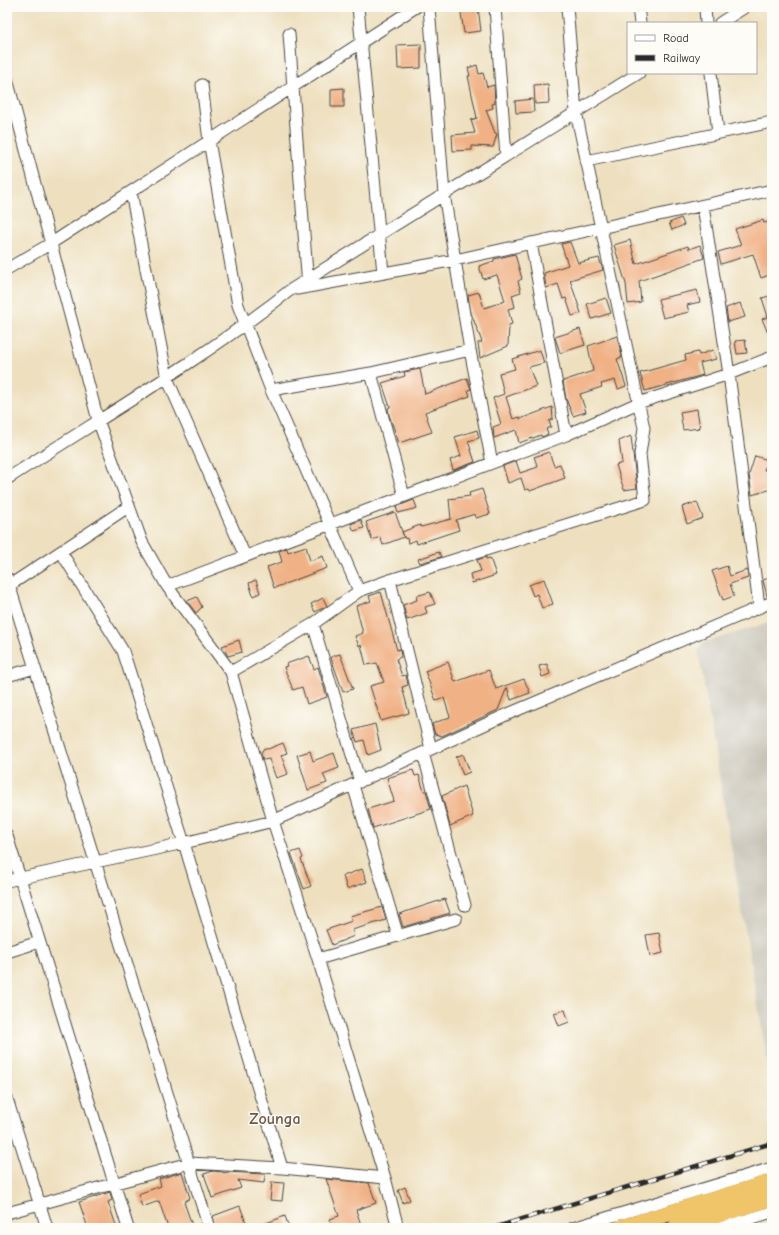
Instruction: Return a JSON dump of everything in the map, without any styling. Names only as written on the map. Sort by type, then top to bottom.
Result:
[{"type":"highway","points":[[620,1228],[772,1182]]},
{"type":"highway","points":[[675,1228],[772,1198]]},
{"type":"street","points":[[358,7],[383,273]]},
{"type":"street","points":[[7,269],[50,244],[132,192],[293,85],[416,7]]},
{"type":"street","points":[[429,7],[444,194],[470,350],[492,463]]},
{"type":"street","points":[[495,7],[506,156]]},
{"type":"street","points":[[231,672],[313,624],[359,591],[645,500],[640,454],[644,428],[576,112],[567,7]]},
{"type":"street","points":[[638,7],[640,22]]},
{"type":"street","points":[[705,7],[706,22]]},
{"type":"street","points":[[722,22],[745,7]]},
{"type":"street","points":[[289,34],[308,284]]},
{"type":"street","points":[[308,284],[444,194],[637,74]]},
{"type":"street","points":[[712,74],[718,133]]},
{"type":"street","points":[[7,79],[98,420],[128,508],[142,542],[167,586],[231,672],[273,821],[318,959],[385,1178],[398,1228]]},
{"type":"street","points":[[202,85],[238,305],[271,390],[359,591]]},
{"type":"street","points":[[586,162],[772,122]]},
{"type":"street","points":[[7,479],[98,420],[167,378],[245,325],[289,291],[308,284],[383,273],[454,260],[772,190]]},
{"type":"street","points":[[132,192],[167,378],[246,556]]},
{"type":"street","points":[[703,206],[728,374],[759,606]]},
{"type":"street","points":[[531,243],[566,435]]},
{"type":"street","points":[[271,390],[371,373],[470,350]]},
{"type":"street","points":[[167,586],[566,435],[638,402],[728,374],[772,358]]},
{"type":"street","points":[[371,373],[404,496]]},
{"type":"street","points":[[128,508],[61,552],[8,584],[209,1228]]},
{"type":"street","points":[[61,552],[123,651],[184,843],[282,1168]]},
{"type":"street","points":[[390,580],[427,751],[465,905]]},
{"type":"street","points":[[7,881],[184,843],[273,821],[508,714],[759,606],[772,602]]},
{"type":"street","points":[[313,624],[398,936]]},
{"type":"street","points":[[7,676],[35,668]]},
{"type":"street","points":[[7,836],[128,1228]]},
{"type":"street","points":[[318,959],[456,919]]},
{"type":"street","points":[[7,952],[39,942]]},
{"type":"street","points":[[7,1099],[47,1228]]},
{"type":"street","points":[[7,1213],[189,1163],[282,1168],[385,1178]]},
{"type":"street","points":[[573,1228],[772,1168]]},
{"type":"street","points":[[718,1228],[772,1212]]},
{"type":"shaded area","points":[[772,622],[772,1089],[698,650],[702,643]]},
{"type":"building","points":[[460,7],[478,7],[481,31],[464,33]]},
{"type":"building","points":[[421,44],[421,68],[398,69],[397,45]]},
{"type":"building","points":[[477,65],[479,74],[483,73],[487,87],[494,85],[495,103],[492,104],[493,108],[486,110],[495,133],[497,134],[493,147],[472,146],[472,150],[453,151],[452,135],[475,133],[471,120],[477,118],[468,76],[470,76],[468,68]]},
{"type":"building","points":[[548,84],[549,103],[535,104],[534,85]]},
{"type":"building","points":[[344,88],[344,107],[331,107],[331,89]]},
{"type":"building","points":[[533,99],[534,112],[516,113],[515,101]]},
{"type":"building","points":[[681,218],[684,225],[672,230],[669,223]]},
{"type":"building","points":[[763,220],[764,223],[772,221],[772,254],[769,256],[772,265],[772,274],[761,278],[753,254],[721,264],[718,252],[741,245],[735,229]]},
{"type":"building","points":[[630,240],[636,264],[688,246],[689,249],[700,245],[704,258],[639,281],[641,302],[628,304],[626,284],[614,245]]},
{"type":"building","points":[[570,242],[578,263],[599,258],[603,270],[570,280],[581,313],[572,316],[566,298],[563,299],[558,284],[546,288],[544,273],[568,265],[561,244]]},
{"type":"building","points":[[515,254],[522,279],[518,281],[521,292],[512,295],[515,307],[508,309],[512,324],[509,325],[508,346],[480,358],[478,343],[482,342],[471,313],[468,295],[479,292],[484,308],[505,301],[497,275],[483,279],[479,266],[494,261],[494,259]]},
{"type":"building","points":[[697,290],[700,302],[687,305],[689,312],[663,318],[658,299]]},
{"type":"building","points":[[772,295],[772,342],[762,319],[768,317],[762,298]]},
{"type":"building","points":[[606,298],[611,313],[592,319],[587,304]]},
{"type":"building","points":[[740,303],[745,317],[728,322],[726,308]]},
{"type":"building","points":[[580,329],[585,345],[560,353],[555,337]]},
{"type":"building","points":[[617,336],[622,357],[617,359],[626,386],[618,389],[615,380],[601,384],[602,387],[580,394],[586,412],[573,416],[566,399],[563,381],[593,371],[588,346]]},
{"type":"building","points":[[745,340],[747,353],[737,354],[735,341]]},
{"type":"building","points":[[540,350],[544,363],[529,367],[536,386],[506,397],[513,419],[520,417],[520,419],[552,407],[553,419],[549,421],[551,427],[546,429],[548,434],[519,443],[516,430],[494,438],[493,427],[501,424],[493,398],[504,394],[499,373],[515,369],[512,359]]},
{"type":"building","points":[[713,350],[716,359],[700,363],[703,375],[645,391],[640,373],[686,360],[685,355],[698,352],[699,355]]},
{"type":"building","points":[[420,369],[425,394],[467,378],[471,389],[468,390],[470,396],[425,412],[432,432],[399,443],[389,415],[388,408],[390,407],[382,383],[405,376],[404,372]]},
{"type":"building","points":[[697,409],[700,428],[683,430],[680,412]]},
{"type":"building","points":[[477,430],[479,438],[468,441],[475,462],[453,470],[450,460],[461,456],[455,437]]},
{"type":"building","points":[[631,436],[637,488],[624,490],[616,465],[622,463],[619,441]]},
{"type":"building","points":[[549,452],[554,466],[560,464],[565,478],[530,491],[529,489],[525,490],[521,478],[508,483],[503,466],[516,461],[520,473],[538,467],[534,457]]},
{"type":"building","points":[[755,456],[768,460],[764,470],[772,468],[772,489],[752,495],[749,475]]},
{"type":"building","points":[[482,489],[490,514],[476,518],[475,514],[456,520],[459,530],[417,544],[416,540],[408,543],[407,538],[405,539],[402,532],[420,525],[421,527],[451,519],[449,499],[470,496],[469,493]]},
{"type":"building","points":[[414,500],[417,508],[398,513],[396,507]]},
{"type":"building","points":[[697,502],[703,518],[687,524],[682,507]]},
{"type":"building","points":[[395,512],[404,537],[383,545],[380,537],[372,540],[366,522]]},
{"type":"building","points":[[361,520],[364,528],[354,531],[351,524]]},
{"type":"building","points":[[306,546],[310,561],[323,556],[327,568],[274,588],[267,567],[282,562],[279,551],[287,548],[288,552]]},
{"type":"building","points":[[439,552],[441,557],[420,563],[418,559]]},
{"type":"building","points":[[486,557],[486,559],[490,558],[496,575],[472,583],[470,574],[481,571],[477,560]]},
{"type":"building","points":[[727,566],[730,576],[747,570],[748,578],[730,584],[734,596],[723,600],[712,571]]},
{"type":"building","points":[[772,577],[772,595],[767,596],[763,580]]},
{"type":"building","points":[[544,579],[553,604],[542,608],[537,594],[533,596],[529,585]]},
{"type":"building","points":[[256,580],[260,593],[253,596],[249,583]]},
{"type":"building","points":[[381,592],[397,650],[400,649],[401,657],[396,659],[402,676],[406,675],[408,685],[402,687],[409,713],[381,721],[370,686],[384,682],[377,663],[366,665],[361,645],[359,646],[355,636],[363,633],[356,606],[371,601],[369,596]]},
{"type":"building","points":[[430,592],[435,604],[425,607],[427,613],[407,620],[403,605],[417,600],[416,596]]},
{"type":"building","points":[[197,597],[202,607],[196,613],[187,601]]},
{"type":"building","points":[[323,598],[327,606],[315,612],[311,604]]},
{"type":"building","points":[[239,640],[242,652],[228,656],[222,646]]},
{"type":"building","points":[[340,654],[353,689],[343,692],[331,658]]},
{"type":"building","points":[[309,656],[314,669],[318,667],[327,697],[307,704],[302,687],[293,690],[284,667],[287,666],[286,664]]},
{"type":"building","points":[[448,662],[455,682],[489,670],[496,689],[524,679],[530,693],[511,700],[507,687],[498,710],[442,736],[435,734],[432,724],[450,717],[444,698],[436,701],[425,671]]},
{"type":"building","points":[[547,664],[550,674],[542,677],[539,666]]},
{"type":"building","points":[[375,724],[381,750],[368,755],[364,740],[357,742],[353,730]]},
{"type":"building","points":[[283,743],[287,753],[281,755],[288,774],[276,778],[269,759],[263,760],[261,753],[264,748],[268,749]]},
{"type":"building","points":[[310,751],[313,761],[334,753],[339,768],[323,774],[327,783],[308,790],[297,755]]},
{"type":"building","points":[[463,754],[470,772],[463,775],[456,757]]},
{"type":"building","points":[[413,770],[415,776],[419,775],[424,791],[426,791],[431,809],[373,828],[368,809],[394,801],[387,778]]},
{"type":"building","points":[[464,786],[473,816],[450,826],[442,796]]},
{"type":"building","points":[[300,850],[303,858],[301,859],[311,886],[304,889],[291,853]]},
{"type":"building","points":[[362,869],[367,882],[347,889],[343,876]]},
{"type":"building","points":[[445,899],[450,913],[403,927],[399,914]]},
{"type":"building","points":[[382,907],[386,920],[352,930],[354,936],[332,945],[326,930],[352,921],[350,916]]},
{"type":"building","points":[[659,933],[663,953],[650,956],[646,935]]},
{"type":"building","points":[[565,1010],[569,1022],[559,1026],[554,1013]]},
{"type":"building","points":[[213,1171],[224,1173],[265,1174],[264,1183],[238,1180],[241,1188],[212,1198],[204,1174]]},
{"type":"building","points":[[182,1172],[190,1198],[184,1202],[193,1228],[168,1228],[159,1201],[142,1207],[138,1194],[161,1186],[159,1179]]},
{"type":"building","points":[[326,1179],[369,1183],[376,1203],[356,1210],[362,1228],[333,1228],[330,1219],[339,1216]]},
{"type":"building","points":[[272,1182],[284,1183],[282,1201],[270,1200]]},
{"type":"building","points":[[405,1187],[410,1200],[403,1203],[398,1190]]},
{"type":"building","points":[[110,1192],[112,1200],[108,1202],[117,1228],[88,1228],[79,1202]]},
{"type":"building","points":[[240,1206],[248,1228],[216,1228],[213,1216]]},
{"type":"building","points":[[285,1216],[289,1228],[256,1228],[256,1227]]},
{"type":"railway","points":[[493,1228],[772,1143]]},
{"type":"district","name":"Zounga","points":[[275,1118]]}]
